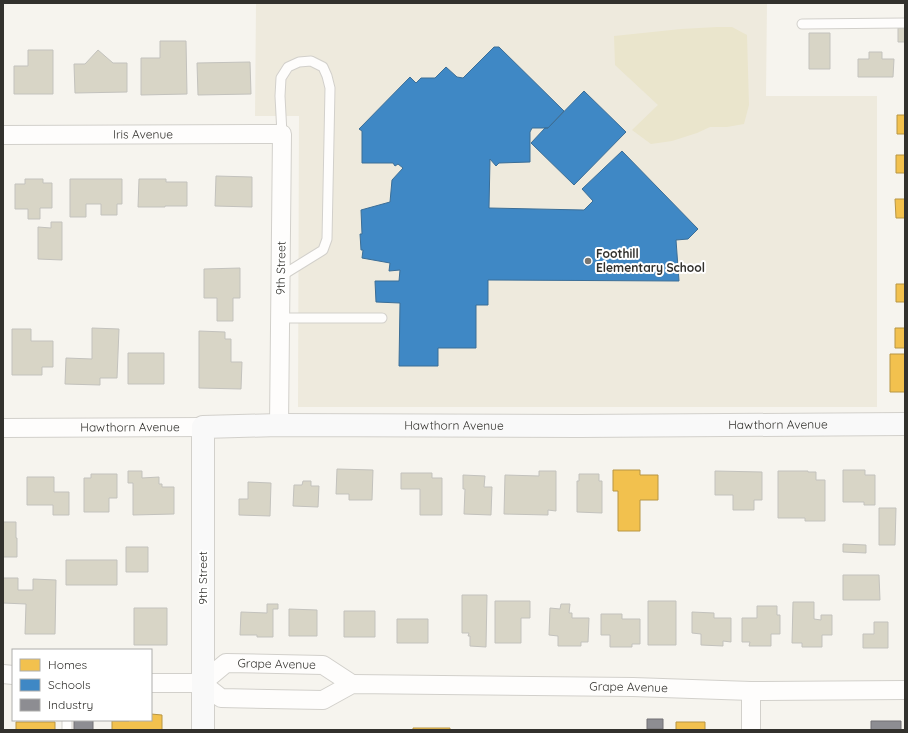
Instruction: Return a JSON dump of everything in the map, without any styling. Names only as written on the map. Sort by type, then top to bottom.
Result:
[{"type":"street","name":"Iris Avenue","points":[[3,135],[282,134]]},
{"type":"street","name":"9th Street","points":[[279,425],[282,134]]},
{"type":"street","name":"Hawthorn Avenue","points":[[3,428],[279,425],[587,426],[905,424]]},
{"type":"street","name":"9th Street","points":[[203,427],[203,730]]},
{"type":"street","name":"Grape Avenue","points":[[352,684],[323,664],[226,663],[202,683],[221,698],[323,700],[352,684],[633,687],[751,691],[905,690]]},
{"type":"street","points":[[152,683],[202,683]]},
{"type":"street","points":[[751,691],[752,730]]},
{"type":"lane","points":[[802,24],[905,23]]},
{"type":"lane","points":[[281,276],[323,250],[327,239],[330,88],[327,76],[322,67],[312,61],[299,62],[288,67],[281,78],[280,96],[282,134]]},
{"type":"lane","points":[[280,318],[382,318]]},
{"type":"shaded area","name":"Foothill Elementary School","points":[[256,3],[767,3],[766,96],[877,96],[877,407],[298,407],[299,116],[255,116]]},
{"type":"shaded area","points":[[732,27],[747,35],[749,105],[744,124],[727,127],[710,127],[672,141],[651,144],[632,130],[658,105],[615,65],[614,36]]},
{"type":"building: Homes","points":[[897,115],[905,115],[905,134],[897,134]]},
{"type":"building: Homes","points":[[896,155],[905,155],[905,173],[896,173]]},
{"type":"building: Homes","points":[[895,199],[905,199],[905,218],[896,218]]},
{"type":"building: Homes","points":[[896,284],[905,284],[905,302],[896,302]]},
{"type":"building: Homes","points":[[895,328],[905,328],[905,348],[895,348]]},
{"type":"building: Homes","points":[[890,354],[905,354],[905,392],[890,392]]},
{"type":"building: Homes","points":[[613,470],[640,470],[640,475],[658,475],[658,500],[640,500],[640,531],[618,531],[618,491],[613,491]]},
{"type":"building: Homes","points":[[152,714],[162,715],[162,730],[112,730],[112,721],[152,721]]},
{"type":"building: Homes","points":[[16,722],[55,722],[55,730],[16,730]]},
{"type":"building: Homes","points":[[676,722],[705,722],[705,730],[676,730]]},
{"type":"building: Homes","points":[[413,728],[450,728],[450,730],[413,730]]},
{"type":"building: Schools","points":[[494,47],[499,47],[564,111],[548,128],[532,128],[530,132],[530,162],[499,163],[496,166],[490,159],[489,208],[584,210],[593,201],[582,189],[622,151],[698,229],[688,239],[676,240],[679,281],[488,280],[488,305],[476,305],[476,348],[438,348],[438,366],[399,366],[400,303],[376,302],[375,281],[399,281],[400,270],[389,271],[390,263],[362,258],[363,250],[361,250],[360,234],[362,234],[361,210],[390,202],[392,180],[403,168],[398,164],[395,166],[393,163],[362,163],[362,131],[359,129],[410,77],[416,83],[421,78],[435,78],[446,67],[457,77],[463,78]]},
{"type":"building: Schools","points":[[584,91],[626,132],[574,185],[531,143]]},
{"type":"building: Industry","points":[[647,719],[663,719],[663,729],[647,729]]},
{"type":"building: Industry","points":[[74,721],[93,721],[93,730],[74,730]]},
{"type":"building: Industry","points":[[871,721],[901,721],[901,730],[871,730]]},
{"type":"building: Other","points":[[898,28],[905,28],[905,42],[898,42]]},
{"type":"building: Other","points":[[809,33],[830,33],[830,69],[809,69]]},
{"type":"building: Other","points":[[160,41],[186,41],[187,94],[141,95],[141,58],[160,58]]},
{"type":"building: Other","points":[[28,50],[53,50],[53,94],[14,94],[14,66],[28,66]]},
{"type":"building: Other","points":[[98,50],[113,63],[127,63],[127,92],[75,93],[74,64],[85,64]]},
{"type":"building: Other","points":[[869,52],[882,52],[882,59],[894,59],[893,77],[858,77],[858,59],[869,59]]},
{"type":"building: Other","points":[[250,62],[251,94],[198,95],[197,63]]},
{"type":"building: Other","points":[[216,176],[252,177],[252,207],[215,206]]},
{"type":"building: Other","points":[[25,179],[43,179],[43,183],[52,183],[52,208],[40,208],[40,219],[28,219],[28,209],[15,209],[15,184],[25,184]]},
{"type":"building: Other","points":[[70,179],[122,179],[122,204],[117,204],[117,215],[101,215],[101,204],[86,204],[86,217],[70,217]]},
{"type":"building: Other","points":[[139,179],[166,179],[166,182],[187,182],[187,206],[138,207]]},
{"type":"building: Other","points":[[51,222],[62,222],[62,260],[38,259],[38,227],[51,228]]},
{"type":"building: Other","points":[[240,268],[240,298],[233,298],[233,321],[217,321],[217,298],[204,298],[204,269]]},
{"type":"building: Other","points":[[92,328],[119,329],[117,378],[100,378],[100,385],[65,384],[66,358],[92,359]]},
{"type":"building: Other","points":[[12,329],[31,329],[31,341],[53,341],[53,367],[42,367],[42,375],[12,375]]},
{"type":"building: Other","points":[[199,331],[225,332],[225,339],[231,339],[231,362],[242,362],[241,389],[199,388]]},
{"type":"building: Other","points":[[128,353],[164,353],[164,384],[128,384]]},
{"type":"building: Other","points":[[337,469],[373,470],[372,500],[349,500],[349,494],[336,494]]},
{"type":"building: Other","points":[[843,470],[865,470],[865,475],[875,475],[875,505],[864,505],[864,502],[843,502]]},
{"type":"building: Other","points":[[128,471],[142,471],[142,478],[159,477],[159,484],[162,484],[162,487],[174,487],[174,514],[133,515],[133,483],[128,483]]},
{"type":"building: Other","points":[[539,471],[556,471],[556,511],[548,510],[548,515],[504,514],[505,475],[539,476]]},
{"type":"building: Other","points":[[715,471],[762,472],[762,500],[754,500],[754,510],[733,510],[733,495],[715,495]]},
{"type":"building: Other","points":[[778,471],[816,472],[816,480],[825,480],[825,521],[805,521],[805,518],[778,518]]},
{"type":"building: Other","points":[[401,473],[432,473],[432,478],[442,478],[442,515],[420,515],[420,489],[401,489]]},
{"type":"building: Other","points":[[91,474],[117,474],[117,498],[109,498],[109,512],[84,512],[84,478],[91,478]]},
{"type":"building: Other","points":[[579,474],[599,474],[599,481],[602,481],[602,513],[577,512],[577,481],[579,481]]},
{"type":"building: Other","points":[[463,475],[485,476],[484,487],[492,487],[491,515],[464,514],[465,489],[463,489]]},
{"type":"building: Other","points":[[27,477],[54,477],[54,492],[69,492],[69,515],[53,515],[53,505],[27,505]]},
{"type":"building: Other","points":[[303,481],[311,481],[311,486],[319,486],[318,507],[293,506],[294,485],[302,485]]},
{"type":"building: Other","points":[[248,482],[271,483],[270,516],[239,515],[239,499],[248,499]]},
{"type":"building: Other","points":[[879,508],[896,508],[895,545],[879,545]]},
{"type":"building: Other","points":[[3,522],[16,522],[17,557],[3,557]]},
{"type":"building: Other","points":[[843,544],[866,545],[866,553],[843,552]]},
{"type":"building: Other","points":[[126,547],[148,547],[148,572],[126,572]]},
{"type":"building: Other","points":[[66,560],[117,560],[117,585],[66,585]]},
{"type":"building: Other","points":[[843,575],[879,575],[880,600],[843,600]]},
{"type":"building: Other","points":[[3,578],[18,578],[18,590],[33,590],[33,579],[56,580],[55,634],[25,634],[26,604],[3,603]]},
{"type":"building: Other","points":[[462,595],[487,595],[486,647],[470,646],[470,636],[468,636],[469,633],[462,633]]},
{"type":"building: Other","points":[[495,601],[530,601],[530,618],[521,618],[521,643],[495,643]]},
{"type":"building: Other","points":[[648,601],[676,601],[676,645],[648,645]]},
{"type":"building: Other","points":[[793,602],[814,602],[814,619],[821,620],[821,615],[832,615],[832,635],[822,635],[822,647],[802,647],[802,643],[792,643]]},
{"type":"building: Other","points":[[267,604],[278,604],[278,609],[273,609],[273,637],[240,635],[241,612],[267,613]]},
{"type":"building: Other","points":[[561,604],[570,604],[569,613],[572,613],[572,618],[589,618],[588,642],[581,642],[581,646],[558,646],[558,636],[549,635],[550,608],[560,609]]},
{"type":"building: Other","points":[[757,606],[777,606],[777,615],[780,615],[780,634],[771,634],[771,646],[749,646],[750,642],[742,642],[742,618],[757,618]]},
{"type":"building: Other","points":[[134,608],[167,608],[167,645],[134,645]]},
{"type":"building: Other","points":[[289,609],[317,610],[317,636],[289,636]]},
{"type":"building: Other","points":[[344,611],[375,611],[375,637],[344,637]]},
{"type":"building: Other","points":[[692,612],[714,613],[714,618],[731,618],[731,642],[723,641],[723,646],[701,645],[701,634],[692,633]]},
{"type":"building: Other","points":[[601,614],[622,614],[622,619],[640,619],[640,644],[632,644],[632,647],[610,647],[610,635],[601,635]]},
{"type":"building: Other","points":[[397,619],[428,619],[428,643],[397,643]]},
{"type":"building: Other","points":[[874,622],[888,622],[888,648],[863,648],[863,634],[874,634]]},
{"type":"place","name":"Foothill Elementary School","points":[[588,261]]}]
